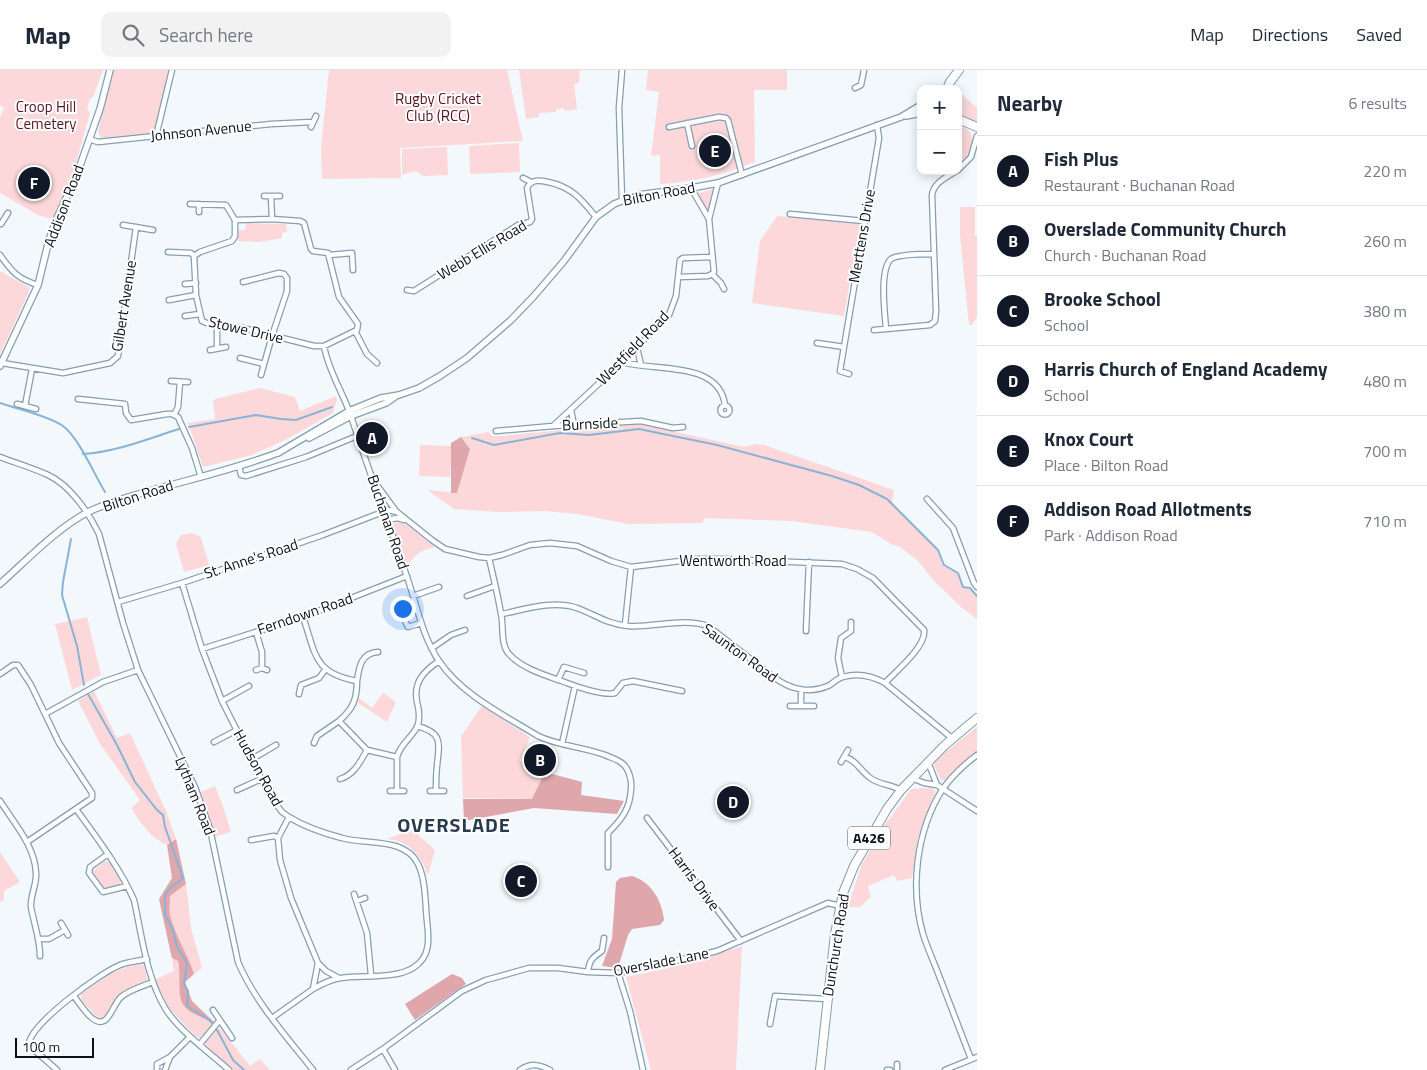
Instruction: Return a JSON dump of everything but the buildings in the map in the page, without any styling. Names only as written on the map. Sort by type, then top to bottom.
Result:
[{"type":"highway","points":[[948,85],[959,70]]},
{"type":"highway","points":[[962,122],[977,127]]},
{"type":"highway","name":"Dunchurch Road","points":[[820,1070],[833,947],[840,906],[843,893],[859,856],[887,809],[901,790],[953,738],[977,718]]},
{"type":"main road","name":"Addison Road","points":[[1,364],[38,285],[55,222],[76,177],[100,109],[110,70]]},
{"type":"main road","name":"Bilton Road","points":[[0,584],[37,551],[88,512],[118,500],[278,453],[381,398],[399,395],[419,388],[440,376],[467,358],[511,320],[564,262],[596,217],[622,200],[654,192],[718,183],[900,117],[917,106]]},
{"type":"main road","points":[[900,117],[917,114]]},
{"type":"main road","name":"Bilton Road","points":[[350,414],[386,403],[399,395]]},
{"type":"street","points":[[156,136],[172,70]]},
{"type":"street","points":[[622,70],[618,108],[622,200]]},
{"type":"street","points":[[855,88],[861,85],[864,70]]},
{"type":"street","name":"Johnson Avenue","points":[[89,139],[98,142],[272,124],[312,124],[316,116]]},
{"type":"street","points":[[669,127],[719,117],[726,118],[742,175]]},
{"type":"street","points":[[687,123],[692,146]]},
{"type":"street","name":"Merttens Drive","points":[[850,374],[840,371],[879,138],[876,125]]},
{"type":"street","points":[[962,166],[973,158],[977,136]]},
{"type":"street","points":[[874,330],[930,325],[935,321],[933,189],[938,182],[948,175]]},
{"type":"street","points":[[523,178],[532,182],[540,180],[570,189],[596,217]]},
{"type":"street","name":"Webb Ellis Road","points":[[407,290],[414,291],[518,225],[530,222],[532,219],[527,188],[532,182]]},
{"type":"street","points":[[708,219],[718,183]]},
{"type":"street","points":[[692,188],[708,219],[714,272],[712,274]]},
{"type":"street","points":[[264,196],[280,196]]},
{"type":"street","points":[[271,197],[272,219]]},
{"type":"street","points":[[168,252],[191,253],[194,256],[232,240],[235,236],[235,220],[226,205],[190,204]]},
{"type":"street","points":[[199,204],[199,212]]},
{"type":"street","points":[[0,224],[8,213]]},
{"type":"street","points":[[790,214],[864,221]]},
{"type":"street","points":[[235,220],[272,219],[300,221],[304,223],[313,251],[324,252],[329,255],[352,254],[353,270]]},
{"type":"street","points":[[123,225],[153,230]]},
{"type":"street","name":"Gilbert Avenue","points":[[1,364],[70,373],[110,363],[118,356],[136,227]]},
{"type":"street","points":[[886,328],[882,288],[889,263],[898,256],[934,254]]},
{"type":"street","points":[[0,255],[20,278],[38,285]]},
{"type":"street","points":[[324,346],[357,330],[358,324],[339,297],[329,255]]},
{"type":"street","name":"Stowe Drive","points":[[194,256],[196,295],[203,322],[243,328],[305,345],[324,346]]},
{"type":"street","name":"Westfield Road","points":[[553,426],[669,316],[676,296],[679,264],[682,258],[712,257]]},
{"type":"street","points":[[243,282],[279,273],[284,274],[286,278],[287,292],[261,375]]},
{"type":"street","points":[[679,278],[708,276],[712,274]]},
{"type":"street","points":[[712,274],[724,288]]},
{"type":"street","points":[[256,279],[258,285]]},
{"type":"street","points":[[185,284],[196,283]]},
{"type":"street","points":[[169,300],[196,295]]},
{"type":"street","points":[[185,316],[200,314]]},
{"type":"street","points":[[217,325],[218,348]]},
{"type":"street","points":[[355,331],[367,354],[377,363]]},
{"type":"street","points":[[817,343],[844,346]]},
{"type":"street","name":"Buchanan Road","points":[[324,346],[326,356],[350,414],[407,576],[421,623],[439,661],[453,678],[484,702],[538,736],[618,760],[627,769],[632,786]]},
{"type":"street","points":[[210,350],[226,348]]},
{"type":"street","points":[[637,348],[641,365]]},
{"type":"street","points":[[240,358],[264,364]]},
{"type":"street","points":[[622,362],[703,375],[719,387],[725,405]]},
{"type":"street","points":[[25,406],[32,369]]},
{"type":"street","points":[[171,381],[188,382]]},
{"type":"street","points":[[174,415],[178,407],[180,382]]},
{"type":"street","points":[[78,399],[125,404],[126,413],[130,420],[167,414],[174,415],[180,419],[201,477]]},
{"type":"street","points":[[17,404],[36,409]]},
{"type":"street","points":[[571,410],[574,425]]},
{"type":"street","name":"Burnside","points":[[496,431],[641,421],[673,428],[682,427]]},
{"type":"street","points":[[239,466],[241,475],[246,476],[306,457],[357,436]]},
{"type":"street","name":"Lytham Road","points":[[0,457],[50,475],[60,482],[88,512],[99,534],[128,643],[138,670],[195,787],[210,830],[238,962],[246,982],[313,1070]]},
{"type":"street","name":"Wentworth Road","points":[[372,478],[397,512],[445,549],[466,555],[489,558],[530,545],[550,543],[567,544],[589,550],[612,562],[631,566],[697,559],[810,562],[842,564],[857,569],[873,578],[924,630],[924,636],[919,647],[885,683]]},
{"type":"street","points":[[927,499],[952,528],[974,584],[977,587]]},
{"type":"street","points":[[383,511],[392,510],[397,512]]},
{"type":"street","name":"St. Anne's Road","points":[[118,602],[323,536],[383,511]]},
{"type":"street","points":[[386,520],[398,518],[408,521]]},
{"type":"street","points":[[489,558],[502,614],[503,637],[509,654],[527,666],[558,680],[611,694],[623,683],[633,680],[682,691]]},
{"type":"street","points":[[806,631],[810,562]]},
{"type":"street","points":[[625,625],[631,566]]},
{"type":"street","name":"Ferndown Road","points":[[202,649],[303,617],[407,576]]},
{"type":"street","name":"Hudson Road","points":[[182,582],[202,649],[222,701],[252,758],[260,779],[277,806],[289,817],[278,838]]},
{"type":"street","points":[[467,596],[495,586]]},
{"type":"street","points":[[413,596],[439,587]]},
{"type":"street","points":[[397,604],[408,627],[421,623]]},
{"type":"street","name":"Saunton Road","points":[[502,614],[556,605],[577,608],[607,622],[625,625],[697,623],[708,626],[784,685],[801,690]]},
{"type":"street","points":[[303,617],[316,655],[325,670],[343,679],[357,681]]},
{"type":"street","points":[[842,677],[838,658],[842,638],[851,631],[851,622]]},
{"type":"street","points":[[432,648],[450,635],[464,630]]},
{"type":"street","points":[[256,632],[262,652],[262,668]]},
{"type":"street","points":[[314,743],[318,736],[339,721],[354,704],[361,662],[370,650],[378,652]]},
{"type":"street","points":[[397,791],[397,757],[401,748],[417,726],[419,714],[416,687],[425,671],[439,661]]},
{"type":"street","points":[[0,674],[13,665],[18,665],[31,685],[59,743],[92,793],[92,798],[27,842]]},
{"type":"street","points":[[558,680],[564,667],[584,673]]},
{"type":"street","points":[[256,670],[262,668],[268,670]]},
{"type":"street","points":[[45,714],[103,682],[138,670]]},
{"type":"street","points":[[299,694],[297,686],[319,678],[325,670]]},
{"type":"street","points":[[801,706],[801,690],[820,688],[842,677],[854,675],[875,678],[885,683],[953,738]]},
{"type":"street","points":[[222,701],[250,686]]},
{"type":"street","points":[[562,744],[575,686]]},
{"type":"street","points":[[670,697],[671,690]]},
{"type":"street","points":[[790,706],[814,706]]},
{"type":"street","points":[[339,721],[367,750],[397,757]]},
{"type":"street","points":[[417,726],[433,732],[439,741],[440,751],[436,769],[436,791]]},
{"type":"street","points":[[214,742],[237,730]]},
{"type":"street","points":[[311,732],[318,736]]},
{"type":"street","points":[[220,740],[223,745]]},
{"type":"street","points":[[252,758],[276,745]]},
{"type":"street","points":[[340,779],[347,780],[367,750]]},
{"type":"street","points":[[842,762],[848,750]]},
{"type":"street","points":[[971,1059],[923,934],[916,898],[922,836],[932,812],[943,789],[977,755]]},
{"type":"street","points":[[845,757],[852,759],[868,777],[901,790]]},
{"type":"street","points":[[928,762],[937,785]]},
{"type":"street","points":[[912,778],[924,783],[937,785],[977,811]]},
{"type":"street","points":[[237,790],[260,779]]},
{"type":"street","points":[[608,867],[608,832],[625,815],[632,786],[638,786]]},
{"type":"street","points":[[390,791],[404,791]]},
{"type":"street","points":[[430,791],[444,791]]},
{"type":"street","points":[[0,801],[27,842],[35,860],[36,879],[31,904],[39,939],[40,956]]},
{"type":"street","points":[[76,809],[108,854],[134,900],[153,982],[166,1009],[190,1036],[230,1070]]},
{"type":"street","points":[[272,1018],[326,982],[339,978],[402,973],[409,970],[419,963],[427,950],[429,938],[421,874],[417,863],[411,855],[393,845],[342,838],[308,827],[289,817]]},
{"type":"street","name":"Harris Drive","points":[[647,818],[741,941]]},
{"type":"street","points":[[251,840],[274,836],[278,838],[280,860],[292,898],[318,963],[326,971],[339,978]]},
{"type":"street","points":[[108,854],[90,867],[89,873],[103,892],[127,886]]},
{"type":"street","points":[[354,894],[367,933],[371,975]]},
{"type":"street","points":[[357,901],[365,898]]},
{"type":"street","name":"Overslade Lane","points":[[351,1070],[462,991],[486,980],[529,968],[558,968],[618,973],[717,951],[828,904],[840,906]]},
{"type":"street","points":[[62,923],[68,935]]},
{"type":"street","points":[[39,939],[49,939],[65,930]]},
{"type":"street","points":[[588,972],[588,964],[591,958],[602,951],[604,938]]},
{"type":"street","points":[[57,1070],[29,1043],[30,1038],[46,1018],[106,972],[120,965],[147,959]]},
{"type":"street","points":[[313,989],[318,963]]},
{"type":"street","points":[[618,973],[630,1011],[643,1070]]},
{"type":"street","points":[[74,996],[95,1021],[102,1022],[106,1020],[121,997],[153,982]]},
{"type":"street","points":[[770,1024],[775,996],[827,999]]},
{"type":"street","points":[[213,1010],[232,1038]]},
{"type":"street","points":[[200,1044],[220,1021]]},
{"type":"street","points":[[156,1070],[157,1064],[170,1057],[190,1036]]},
{"type":"street","points":[[382,1049],[394,1070]]},
{"type":"street","points":[[165,1070],[170,1057]]},
{"type":"street","points":[[945,1070],[977,1057]]},
{"type":"street","points":[[896,1070],[897,1064]]},
{"type":"street","points":[[520,1070],[533,1065],[542,1066],[550,1070]]},
{"type":"green space","name":"Croop Hill Cemetery","points":[[0,70],[103,70],[87,108],[90,113],[73,173],[52,219],[38,215],[0,193],[0,117],[4,108],[0,105]]},
{"type":"green space","points":[[112,70],[169,70],[157,124],[151,134],[101,138],[98,131]]},
{"type":"green space","name":"Rugby Cricket Club (RCC)","points":[[329,70],[507,70],[523,141],[400,148],[401,178],[322,179],[321,147]]},
{"type":"green space","points":[[519,70],[580,70],[579,83],[574,84],[577,109],[564,111],[564,108],[556,109],[556,112],[539,113],[539,117],[526,119]]},
{"type":"green space","points":[[648,70],[787,70],[787,90],[754,90],[755,162],[708,177],[685,182],[660,184],[660,155],[651,156],[659,92],[646,90]]},
{"type":"green space","points":[[962,95],[977,108],[977,121],[962,117]]},
{"type":"green space","points":[[962,127],[971,133],[972,137],[968,156],[963,159]]},
{"type":"green space","points":[[519,143],[520,172],[470,174],[469,146]]},
{"type":"green space","points":[[447,147],[448,175],[423,176],[416,171],[402,175],[402,149]]},
{"type":"green space","points":[[713,189],[709,212],[707,213],[695,194]]},
{"type":"green space","points":[[960,207],[975,207],[977,317],[972,325],[969,325],[960,236]]},
{"type":"green space","points":[[777,216],[860,224],[844,316],[752,303],[760,241]]},
{"type":"green space","points":[[246,223],[286,224],[287,231],[282,233],[282,238],[259,242],[237,241],[239,230],[245,230]]},
{"type":"green space","points":[[0,271],[30,288],[0,354]]},
{"type":"green space","points":[[260,388],[295,397],[300,411],[336,396],[337,400],[333,413],[287,439],[252,455],[203,467],[188,423],[215,419],[213,401],[215,399]]},
{"type":"green space","points":[[635,423],[744,447],[756,444],[764,445],[894,490],[892,502],[938,551],[944,564],[958,573],[963,587],[970,587],[977,596],[977,619],[962,608],[935,582],[918,561],[900,547],[891,544],[872,532],[791,521],[705,518],[702,523],[628,524],[577,514],[546,511],[500,512],[454,509],[428,490],[457,493],[470,449],[461,437],[489,432],[492,436],[501,436]]},
{"type":"green space","points":[[420,445],[452,446],[450,477],[419,476]]},
{"type":"green space","points":[[403,522],[435,547],[419,553],[407,567],[392,525]]},
{"type":"green space","points":[[192,533],[201,537],[209,565],[184,572],[176,544],[181,535]]},
{"type":"green space","points":[[87,617],[101,675],[72,690],[55,624]]},
{"type":"green space","points":[[94,691],[117,738],[130,733],[166,811],[176,839],[167,845],[151,834],[131,808],[140,800],[100,744],[78,701]]},
{"type":"green space","points":[[383,693],[396,702],[387,722],[358,703],[359,698],[372,708]]},
{"type":"green space","points":[[482,706],[530,737],[520,761],[545,772],[533,799],[463,798],[461,736]]},
{"type":"green space","points":[[977,727],[977,753],[949,780],[941,780],[934,765],[938,758]]},
{"type":"green space","points":[[215,786],[231,832],[214,837],[201,792]]},
{"type":"green space","points":[[932,788],[936,792],[918,837],[912,878],[897,881],[894,875],[868,886],[871,897],[860,907],[848,907],[861,866],[884,826],[911,789]]},
{"type":"green space","points":[[413,830],[435,850],[428,875],[422,861],[413,850],[401,842],[386,839]]},
{"type":"green space","points":[[0,852],[20,882],[4,891],[4,900],[0,902]]},
{"type":"green space","points":[[104,861],[109,862],[121,882],[118,887],[103,888],[92,872]]},
{"type":"green space","points":[[186,884],[191,928],[202,968],[194,974],[172,923],[170,913],[170,896]]},
{"type":"green space","points":[[742,946],[736,1070],[651,1070],[626,977],[678,966]]},
{"type":"green space","points":[[172,958],[178,961],[180,969],[180,996],[215,1023],[200,1038],[196,1037],[168,1007],[154,980],[174,971]]},
{"type":"green space","points":[[142,964],[145,968],[147,980],[116,997],[107,1015],[103,1019],[98,1018],[82,1001],[81,994],[114,971]]},
{"type":"green space","points":[[219,1027],[250,1066],[260,1059],[270,1070],[234,1070],[205,1046],[205,1043]]},
{"type":"shaded area","points":[[461,437],[470,449],[457,493],[451,493],[451,443]]},
{"type":"shaded area","points":[[545,772],[582,782],[581,795],[624,801],[617,814],[534,808],[464,821],[463,799],[532,799]]},
{"type":"shaded area","points":[[176,839],[186,884],[170,896],[170,915],[194,974],[185,982],[192,1001],[215,1023],[192,1012],[183,1004],[180,992],[178,961],[172,958],[159,899],[172,878],[167,845]]},
{"type":"shaded area","points":[[632,876],[650,887],[661,906],[664,920],[660,925],[632,929],[628,935],[618,968],[602,966],[612,939],[616,882],[620,878]]},
{"type":"shaded area","points":[[452,974],[462,978],[466,984],[415,1020],[405,1004]]},
{"type":"waterway","points":[[0,403],[41,416],[63,426],[75,439],[105,492]]},
{"type":"waterway","points":[[189,427],[256,415],[296,420],[332,407]]},
{"type":"waterway","points":[[83,454],[119,448],[179,429]]},
{"type":"waterway","points":[[472,438],[494,445],[560,433],[589,435],[639,429],[717,445],[832,476],[859,485],[887,499],[938,550],[944,565],[958,573],[963,587],[970,588],[977,596]]},
{"type":"waterway","points":[[71,539],[62,595],[77,646],[84,685]]},
{"type":"waterway","points":[[88,694],[117,745],[135,782],[163,815],[165,827],[183,878],[170,888],[165,895],[165,915],[173,930],[177,947],[187,963],[184,984],[188,991],[187,1006],[212,1023]]},
{"type":"waterway","points":[[217,1030],[233,1060],[244,1070]]},
{"type":"place","name":"Knox Court","points":[[715,151]]},
{"type":"place","name":"Addison Road Allotments","points":[[34,183]]},
{"type":"place","name":"Fish Plus","points":[[372,438]]},
{"type":"place","name":"Overslade Community Church","points":[[540,760]]},
{"type":"place","name":"Harris Church of England Academy","points":[[733,802]]},
{"type":"place","name":"Brooke School","points":[[521,881]]},
{"type":"district","name":"OVERSLADE","points":[[454,825]]}]
